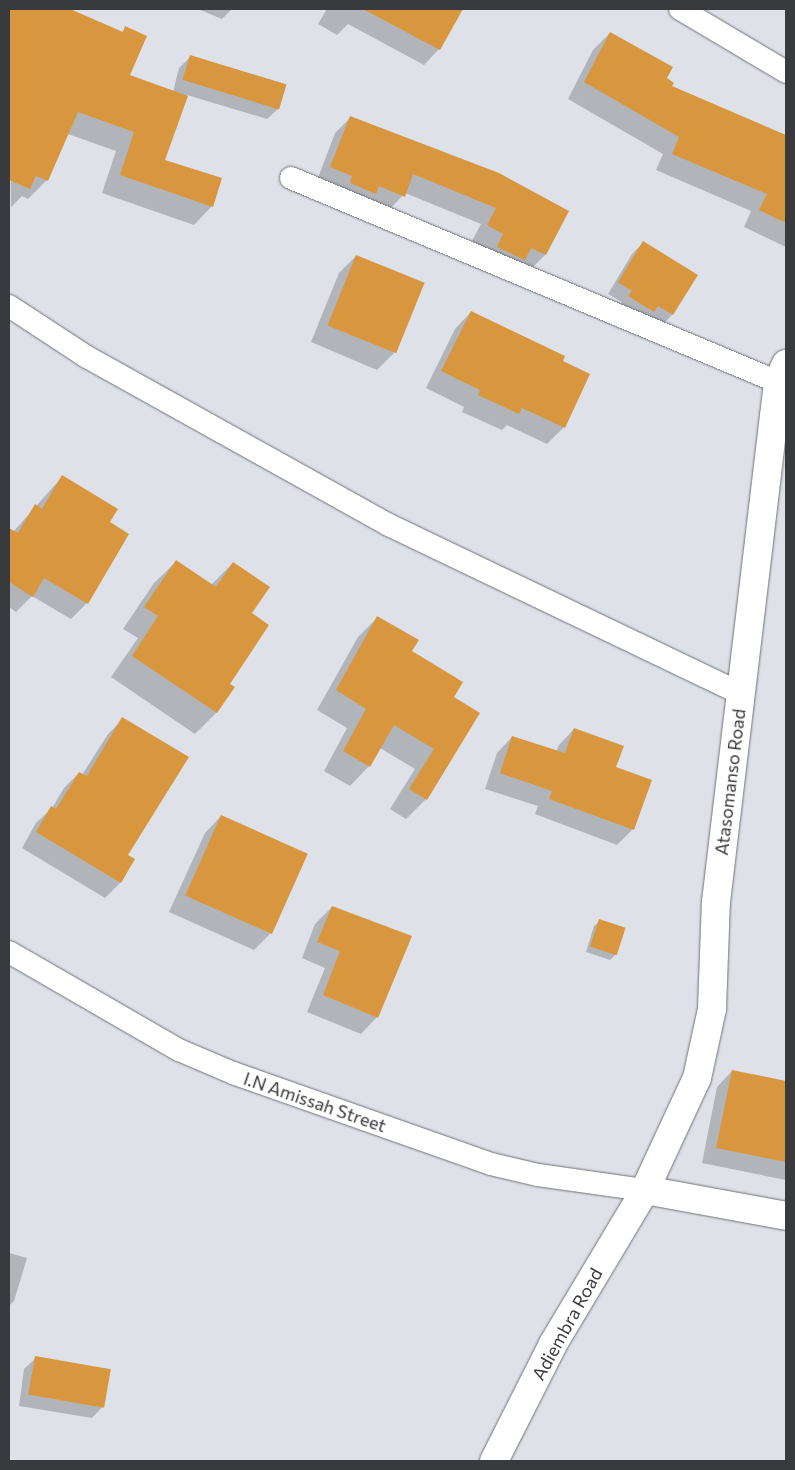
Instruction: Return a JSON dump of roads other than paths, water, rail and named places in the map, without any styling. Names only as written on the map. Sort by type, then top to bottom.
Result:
[{"type":"street","points":[[680,9],[786,72]]},
{"type":"street","points":[[291,178],[782,373]]},
{"type":"street","points":[[9,306],[87,357],[381,521],[741,694]]},
{"type":"street","name":"Atasomanso Road","points":[[644,1190],[697,1078],[712,1009],[716,902],[782,373]]},
{"type":"street","name":"I.N Amissah Street","points":[[9,952],[178,1050],[233,1073],[491,1164],[538,1175],[644,1190]]},
{"type":"street","points":[[644,1190],[786,1216]]},
{"type":"street","name":"Adiembra Road","points":[[494,1461],[553,1344],[644,1190]]}]
